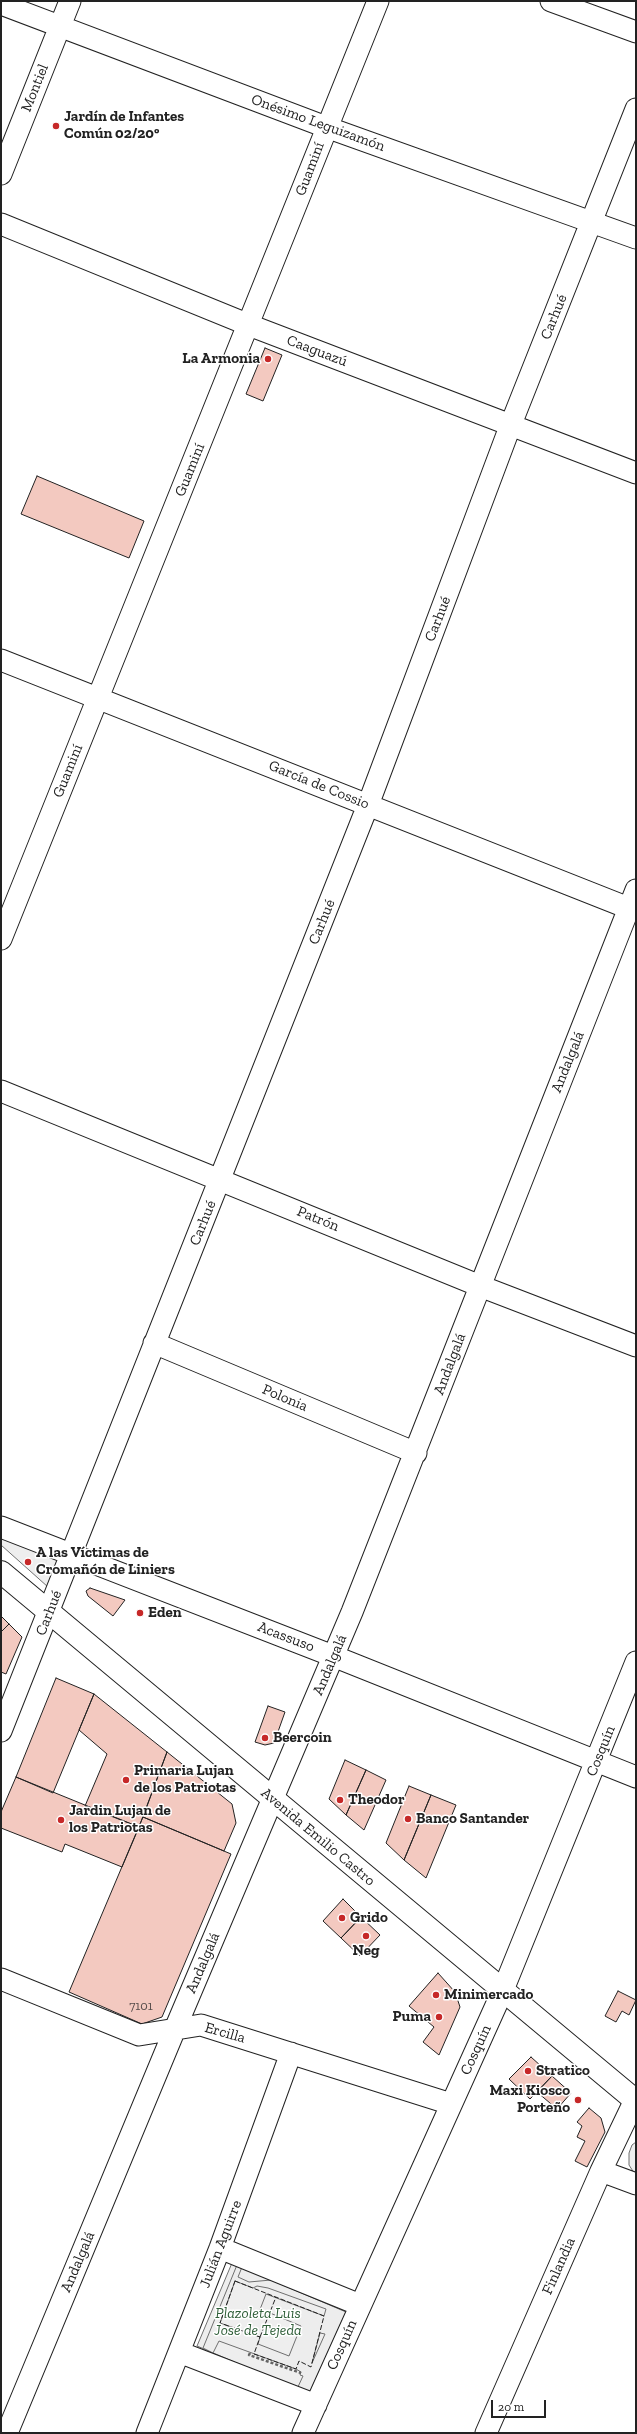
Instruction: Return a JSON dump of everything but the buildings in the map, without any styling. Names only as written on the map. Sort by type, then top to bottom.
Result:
[{"type":"main road","name":"Avenida Emilio Castro","points":[[1,1572],[635,2100]]},
{"type":"street","name":"Montiel","points":[[1,174],[70,1]]},
{"type":"street","name":"Guaminí","points":[[1,939],[97,698],[249,325],[326,127],[378,1]]},
{"type":"street","points":[[552,1],[636,32]]},
{"type":"street","name":"Onésimo Leguizamón","points":[[1,4],[326,127],[636,238]]},
{"type":"street","name":"Carhué","points":[[1,1731],[368,805],[511,424],[636,109]]},
{"type":"street","name":"Caaguazú","points":[[1,224],[249,325],[636,473]]},
{"type":"street","name":"García de Cossio","points":[[1,660],[368,805],[634,903]]},
{"type":"street","name":"Andalgalá","points":[[7,2433],[175,2029],[334,1656],[416,1453],[480,1286],[634,903]]},
{"type":"street","name":"Patrón","points":[[1,1091],[480,1286],[636,1346]]},
{"type":"street","name":"Polonia","points":[[154,1343],[416,1453]]},
{"type":"street","name":"Acassuso","points":[[1,1527],[72,1553],[334,1656],[636,1777]]},
{"type":"street","name":"Cosquín","points":[[303,2433],[504,1990],[636,1662]]},
{"type":"street","name":"Ercilla","points":[[1,1979],[139,2035],[201,2025],[291,2052],[451,2104]]},
{"type":"street","name":"Julián Aguirre","points":[[147,2433],[220,2248],[291,2052]]},
{"type":"street","name":"Finlandia","points":[[486,2433],[601,2171],[635,2100]]},
{"type":"street","points":[[601,2171],[636,2184]]},
{"type":"street","points":[[220,2248],[360,2305]]},
{"type":"street","points":[[179,2352],[316,2404]]},
{"type":"path","points":[[250,2353],[249,2354],[301,2373]]},
{"type":"green space","points":[[1,1537],[59,1557],[48,1587],[1,1545]]},
{"type":"green space","points":[[636,2142],[636,2176],[629,2165],[629,2153],[632,2145]]},
{"type":"green space","name":"Plazoleta Luis José de Tejeda","points":[[232,2263],[346,2312],[309,2394],[197,2346]]},
{"type":"shaded area","points":[[237,2265],[242,2267],[238,2277],[249,2282],[271,2280],[346,2312],[309,2394],[297,2389],[303,2376],[300,2375],[301,2372],[296,2369],[219,2341],[213,2353],[203,2348]],"holes":[[[235,2281],[253,2288],[257,2286],[268,2288],[326,2309],[324,2316],[266,2294],[259,2312],[268,2316],[270,2313],[301,2326],[289,2356],[258,2344],[260,2337],[220,2323]],[[320,2333],[325,2334],[312,2363]]]},
{"type":"fence","points":[[235,2281],[324,2316],[311,2367],[299,2361],[296,2369],[254,2354],[260,2337],[220,2323],[235,2281]]},
{"type":"fence","points":[[260,2337],[276,2297]]},
{"type":"place","name":"Jardín de Infantes Común 02/20°","points":[[56,126]]},
{"type":"place","name":"La Armonia","points":[[268,359]]},
{"type":"place","name":"A las Víctimas de Cromañón de Liniers","points":[[28,1562]]},
{"type":"place","name":"Eden","points":[[140,1613]]},
{"type":"place","name":"Beercoin","points":[[265,1738]]},
{"type":"place","name":"Primaria Lujan de los Patriotas","points":[[126,1780]]},
{"type":"place","name":"Theodor","points":[[340,1800]]},
{"type":"place","name":"Banco Santander","points":[[408,1819]]},
{"type":"place","name":"Jardin Lujan de los Patriotas","points":[[61,1820]]},
{"type":"place","name":"Grido","points":[[342,1918]]},
{"type":"place","name":"Neg","points":[[366,1936]]},
{"type":"place","name":"Minimercado","points":[[436,1995]]},
{"type":"place","name":"Puma","points":[[439,2017]]},
{"type":"place","name":"Stratico","points":[[528,2071]]},
{"type":"place","name":"Maxi Kiosco Porteño","points":[[578,2100]]}]
